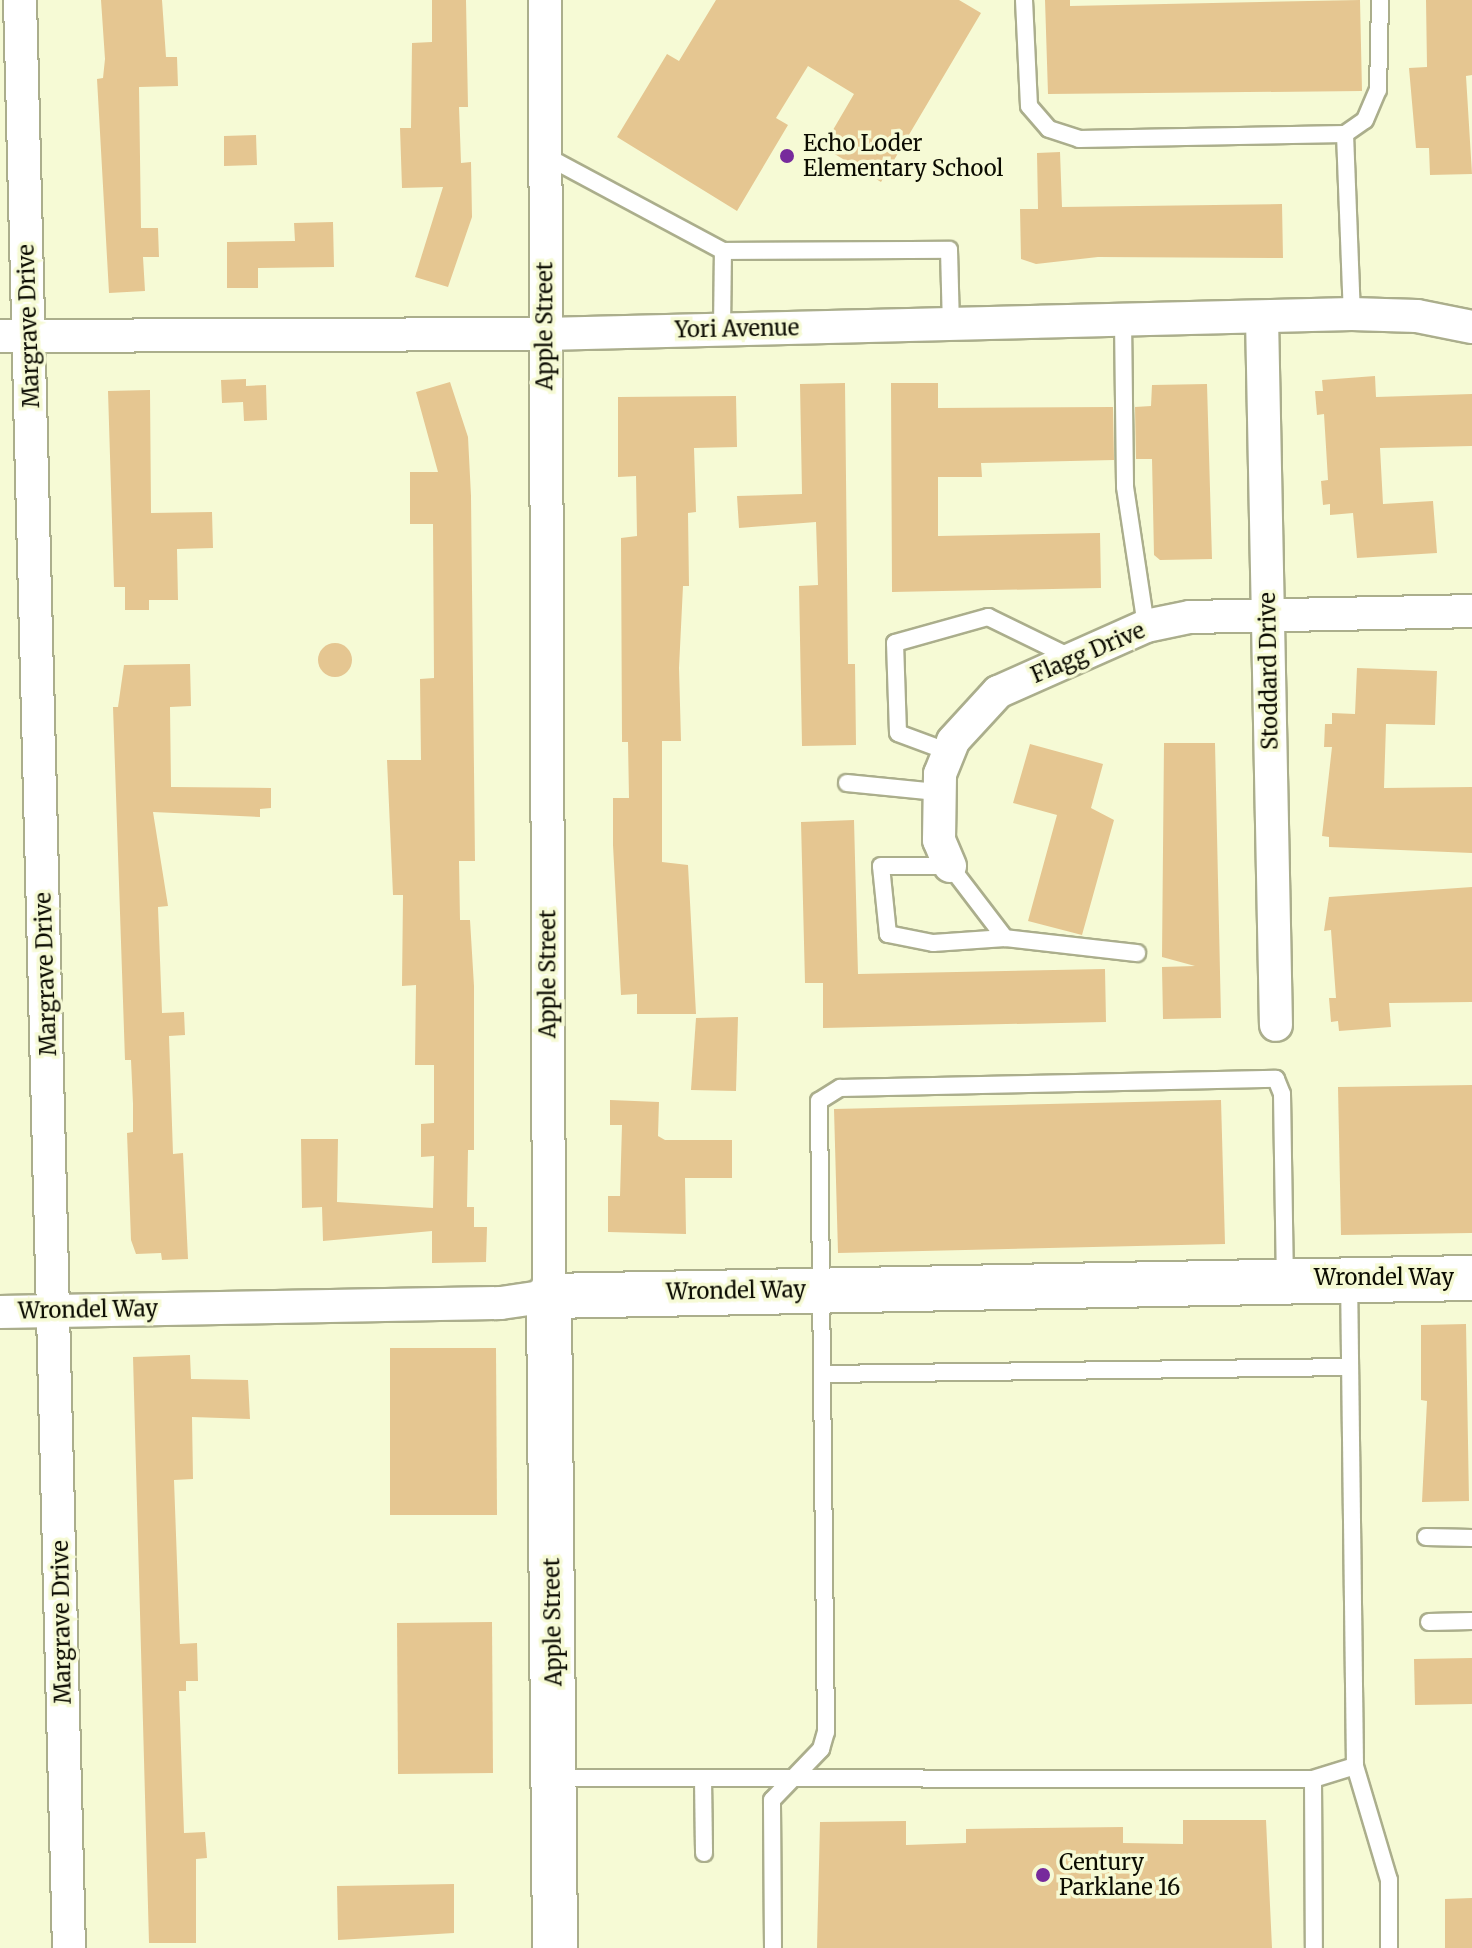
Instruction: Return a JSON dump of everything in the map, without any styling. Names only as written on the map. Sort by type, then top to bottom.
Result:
[{"type":"street","name":"Margrave Drive","points":[[20,0],[11,72],[15,336],[56,1309],[69,1948]]},
{"type":"street","name":"Apple Street","points":[[545,0],[549,1296],[555,1948]]},
{"type":"street","name":"Yori Avenue","points":[[15,336],[545,334],[1352,314],[1417,316],[1472,327]]},
{"type":"street","name":"Stoddard Drive","points":[[1262,317],[1276,1025]]},
{"type":"street","name":"Flagg Drive","points":[[950,866],[939,840],[937,792],[949,752],[973,713],[998,692],[1146,626],[1190,617],[1472,611]]},
{"type":"street","name":"Wrondel Way","points":[[0,1312],[501,1303],[549,1296],[820,1289],[1472,1278]]},
{"type":"lane","points":[[1024,0],[1029,106],[1049,129],[1079,139],[1345,134],[1365,120],[1378,90],[1380,0]]},
{"type":"lane","points":[[1345,134],[1352,314]]},
{"type":"lane","points":[[546,156],[723,251],[949,250],[951,325]]},
{"type":"lane","points":[[722,330],[723,251]]},
{"type":"lane","points":[[1123,320],[1125,487],[1146,626]]},
{"type":"lane","points":[[949,752],[898,733],[895,643],[988,617],[1073,658]]},
{"type":"lane","points":[[847,783],[937,792]]},
{"type":"lane","points":[[1005,938],[950,866],[881,866],[888,934],[933,943],[1005,938],[1137,953]]},
{"type":"lane","points":[[773,1948],[769,1817],[772,1800],[821,1749],[826,1732],[819,1101],[840,1088],[1276,1079],[1282,1094],[1285,1279]]},
{"type":"lane","points":[[1349,1278],[1355,1766],[1389,1880],[1389,1948]]},
{"type":"lane","points":[[823,1374],[1350,1367]]},
{"type":"lane","points":[[1426,1537],[1472,1538]]},
{"type":"lane","points":[[1429,1622],[1472,1621]]},
{"type":"lane","points":[[554,1778],[1313,1779],[1355,1766]]},
{"type":"lane","points":[[703,1779],[704,1853]]},
{"type":"lane","points":[[1313,1779],[1314,1948]]},
{"type":"building","points":[[101,0],[162,0],[166,57],[177,57],[178,86],[139,87],[141,228],[158,228],[159,257],[143,257],[145,291],[109,293],[97,79],[103,78],[105,59]]},
{"type":"building","points":[[432,0],[466,0],[468,107],[459,107],[461,163],[471,162],[472,217],[448,287],[415,277],[443,187],[402,188],[400,128],[411,128],[412,43],[432,42]]},
{"type":"building","points":[[716,0],[959,0],[981,13],[881,182],[823,147],[854,94],[808,66],[776,118],[788,125],[737,211],[617,137],[667,54],[679,61]]},
{"type":"building","points":[[1045,0],[1070,0],[1070,6],[1360,0],[1362,91],[1048,94]]},
{"type":"building","points":[[1426,0],[1472,0],[1472,75],[1466,76],[1472,174],[1430,175],[1429,148],[1416,148],[1409,68],[1427,67]]},
{"type":"building","points":[[256,135],[257,165],[224,166],[224,136]]},
{"type":"building","points":[[1060,152],[1062,207],[1282,204],[1283,258],[1098,257],[1036,264],[1021,259],[1020,209],[1038,209],[1037,153]]},
{"type":"building","points":[[333,222],[334,267],[258,268],[258,288],[227,288],[227,242],[295,241],[294,223]]},
{"type":"building","points":[[1375,376],[1376,397],[1472,394],[1472,446],[1380,448],[1383,504],[1433,501],[1437,553],[1357,558],[1353,513],[1330,515],[1330,504],[1323,505],[1321,481],[1328,480],[1324,414],[1317,415],[1315,391],[1323,391],[1322,380]]},
{"type":"building","points":[[246,379],[246,386],[266,385],[267,420],[244,421],[243,402],[222,403],[221,380]]},
{"type":"building","points":[[450,382],[468,437],[471,496],[475,861],[459,861],[460,920],[470,920],[474,986],[474,1150],[468,1150],[467,1207],[474,1207],[474,1227],[487,1227],[486,1262],[432,1263],[432,1231],[323,1241],[322,1207],[302,1208],[301,1139],[338,1139],[337,1202],[433,1208],[434,1156],[421,1157],[421,1124],[434,1123],[434,1065],[415,1065],[416,985],[402,986],[403,895],[393,895],[387,760],[421,760],[420,679],[434,678],[433,524],[410,524],[410,472],[438,472],[416,392]]},
{"type":"building","points":[[845,383],[848,664],[855,664],[856,745],[802,746],[799,586],[818,585],[816,522],[739,528],[737,496],[802,494],[800,384]]},
{"type":"building","points":[[891,383],[938,383],[938,408],[1113,407],[1114,460],[981,463],[982,477],[938,477],[938,536],[1100,533],[1101,588],[892,592]]},
{"type":"building","points":[[1207,384],[1212,559],[1160,560],[1154,555],[1152,459],[1136,459],[1135,407],[1151,406],[1152,385]]},
{"type":"building","points":[[150,390],[151,513],[212,512],[213,548],[177,549],[178,600],[149,600],[149,610],[125,610],[125,587],[114,587],[108,391]]},
{"type":"building","points":[[736,396],[737,447],[694,448],[696,512],[688,513],[689,586],[683,586],[679,668],[681,741],[662,741],[662,862],[688,865],[696,1014],[637,1014],[637,994],[621,995],[613,845],[613,798],[629,798],[628,742],[622,742],[621,538],[637,536],[636,476],[618,477],[618,397]]},
{"type":"building","points":[[335,643],[347,648],[352,660],[347,672],[335,677],[323,672],[318,660],[323,648]]},
{"type":"building","points":[[190,664],[191,706],[170,707],[171,787],[271,788],[271,808],[260,809],[260,817],[153,812],[168,906],[158,907],[162,1013],[184,1012],[185,1035],[169,1036],[173,1154],[183,1153],[188,1259],[162,1260],[161,1253],[136,1254],[131,1240],[127,1133],[133,1132],[133,1104],[131,1060],[125,1060],[113,707],[118,707],[124,665]]},
{"type":"building","points":[[1357,668],[1437,671],[1435,725],[1386,724],[1384,788],[1472,787],[1472,853],[1329,847],[1329,837],[1322,836],[1332,747],[1324,747],[1325,724],[1332,724],[1332,713],[1355,714]]},
{"type":"building","points":[[1164,743],[1215,743],[1221,1018],[1163,1019],[1162,967],[1195,966],[1162,957]]},
{"type":"building","points":[[1030,744],[1103,764],[1091,808],[1114,820],[1082,935],[1028,921],[1057,815],[1013,803]]},
{"type":"building","points":[[854,820],[858,974],[1105,969],[1106,1022],[823,1028],[823,983],[805,983],[801,822]]},
{"type":"building","points":[[1472,887],[1472,1002],[1389,1003],[1391,1027],[1339,1031],[1338,1021],[1331,1022],[1329,998],[1336,998],[1331,930],[1324,931],[1329,897]]},
{"type":"building","points":[[738,1017],[736,1091],[691,1090],[696,1018]]},
{"type":"building","points":[[1472,1085],[1472,1233],[1341,1235],[1338,1087]]},
{"type":"building","points":[[610,1100],[659,1102],[658,1136],[665,1140],[732,1140],[732,1178],[685,1178],[686,1234],[608,1232],[608,1196],[620,1196],[622,1125],[610,1125]]},
{"type":"building","points":[[1221,1100],[1225,1244],[838,1253],[834,1109]]},
{"type":"building","points":[[1466,1324],[1469,1501],[1422,1502],[1427,1401],[1421,1400],[1421,1325]]},
{"type":"building","points":[[390,1348],[496,1348],[497,1515],[390,1515]]},
{"type":"building","points":[[190,1355],[191,1379],[248,1380],[250,1419],[192,1417],[193,1479],[174,1480],[180,1644],[197,1643],[198,1681],[186,1681],[186,1691],[179,1691],[184,1833],[205,1832],[207,1858],[196,1859],[196,1943],[149,1943],[133,1357]]},
{"type":"building","points":[[492,1622],[493,1773],[398,1774],[397,1623]]},
{"type":"building","points":[[1472,1658],[1472,1704],[1415,1705],[1414,1659]]},
{"type":"building","name":"Century Parklane 16","points":[[1183,1820],[1266,1820],[1272,1948],[817,1948],[820,1822],[906,1821],[906,1845],[966,1843],[966,1829],[1123,1827],[1123,1843],[1183,1844]]},
{"type":"building","points":[[454,1884],[454,1933],[338,1940],[337,1886]]},
{"type":"building","points":[[1472,1898],[1472,1948],[1445,1948],[1445,1899]]},
{"type":"place","name":"Echo Loder Elementary School","points":[[787,156]]},
{"type":"place","name":"Century Parklane 16","points":[[1043,1875]]}]
